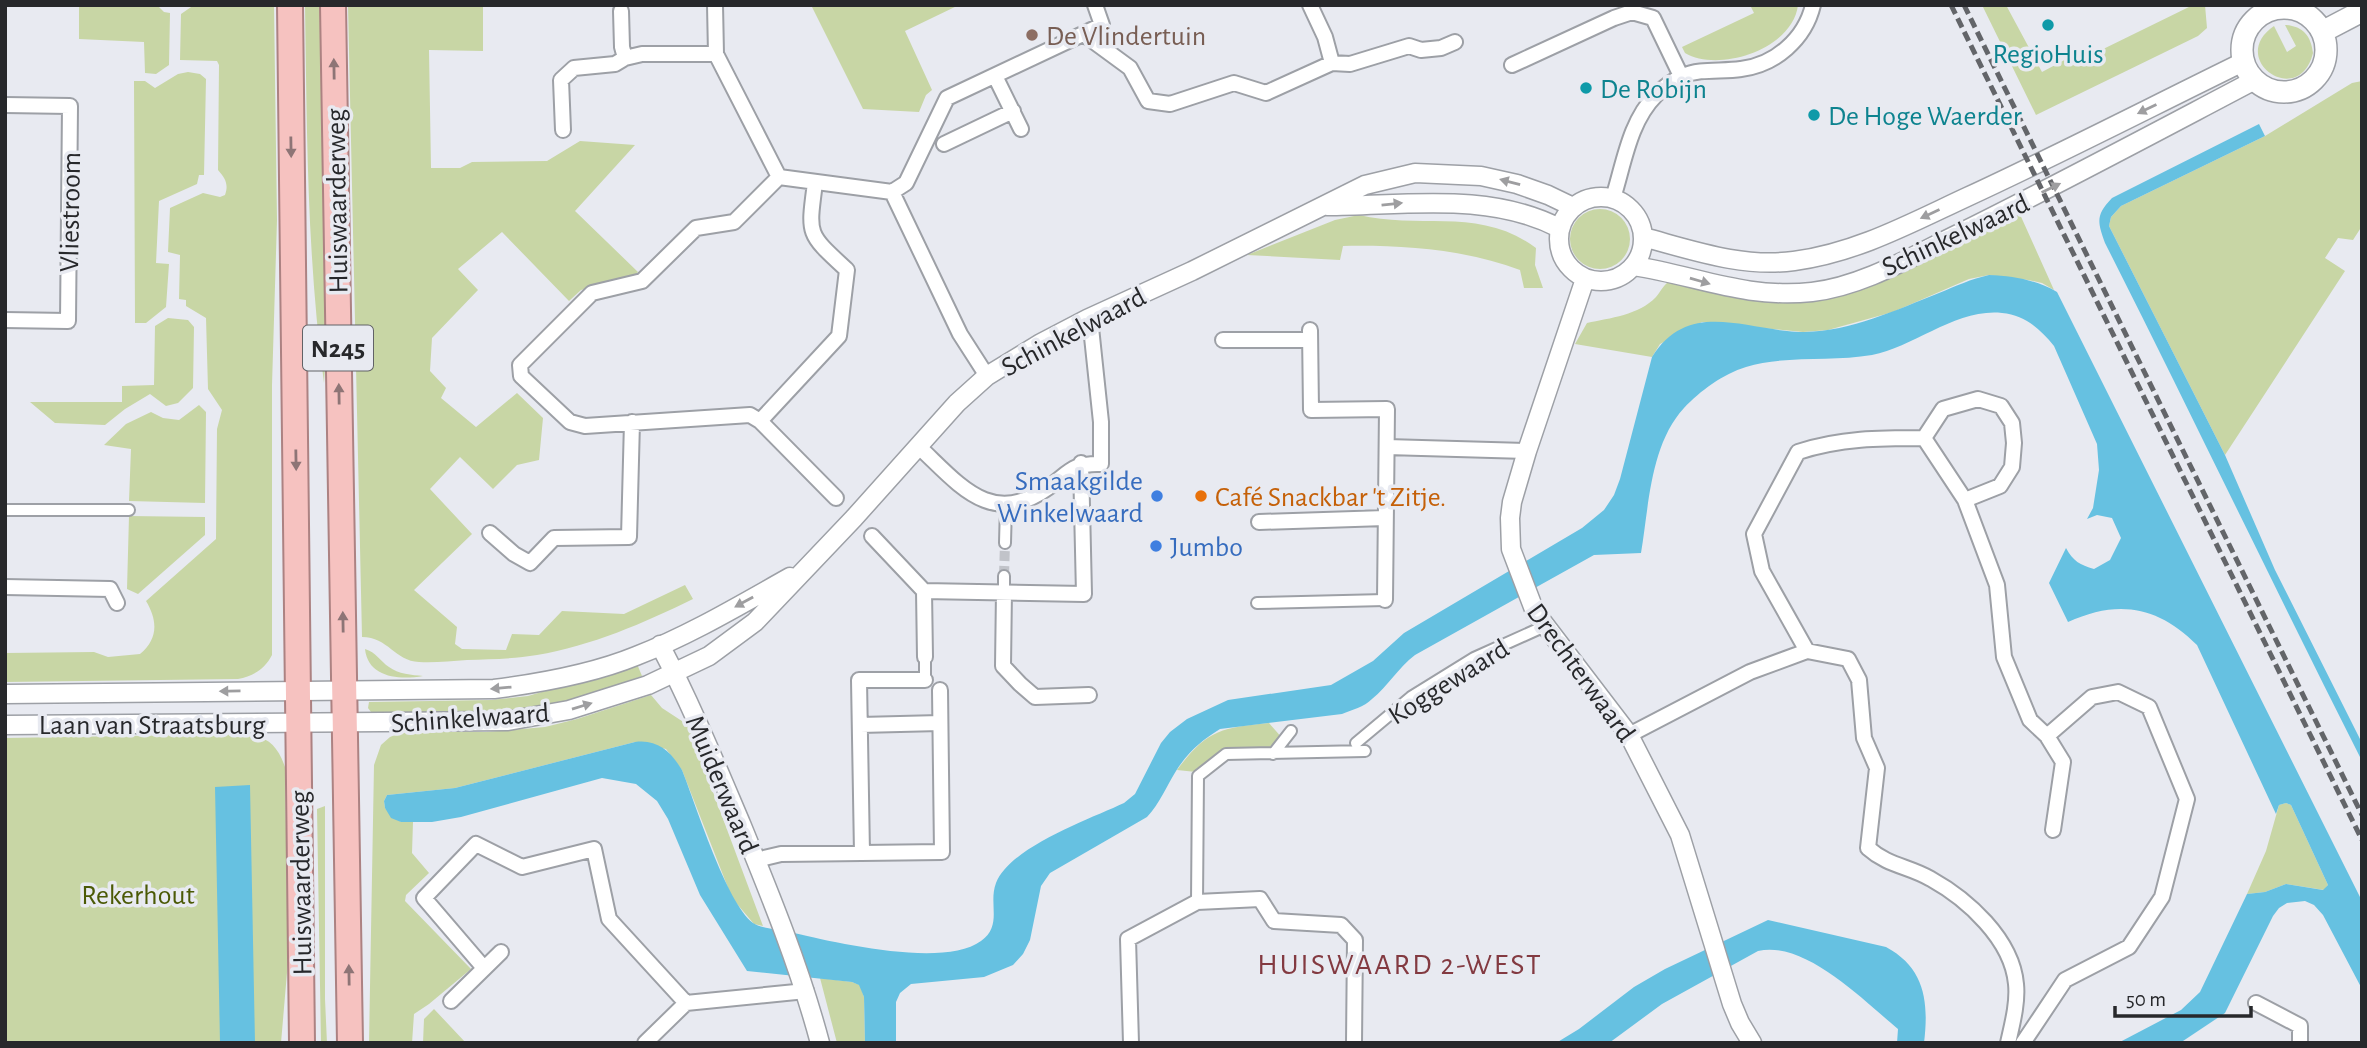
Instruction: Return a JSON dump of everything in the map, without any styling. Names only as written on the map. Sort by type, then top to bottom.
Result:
[{"type":"highway","name":"Huiswaarderweg","points":[[289,5],[302,1043]]},
{"type":"highway","name":"Huiswaarderweg","points":[[333,5],[350,1043]]},
{"type":"main road","points":[[2267,9],[2292,9],[2304,13],[2322,32],[2326,46],[2325,61],[2308,86],[2294,92],[2279,93],[2265,89],[2248,71],[2241,49],[2244,36],[2250,25],[2267,9]]},
{"type":"main road","points":[[2322,32],[2362,11]]},
{"type":"street","points":[[715,5],[716,54],[779,177]]},
{"type":"street","points":[[779,177],[892,192],[906,183],[947,98],[1102,25],[1095,5]]},
{"type":"street","points":[[1310,5],[1325,37],[1332,63]]},
{"type":"street","points":[[1613,198],[1630,142],[1642,114],[1655,97],[1681,76],[1740,69],[1765,63],[1785,50],[1798,37],[1813,5]]},
{"type":"street","points":[[621,11],[625,58]]},
{"type":"street","points":[[1512,65],[1632,12],[1653,18],[1681,76]]},
{"type":"street","points":[[1084,35],[1130,68],[1148,101],[1170,104],[1234,83],[1266,93],[1332,63],[1350,64],[1409,46],[1421,50],[1441,48],[1459,41]]},
{"type":"street","points":[[563,131],[561,80],[574,68],[615,64],[625,58],[642,54],[716,54]]},
{"type":"street","name":"Schinkelwaard","points":[[1643,237],[1720,258],[1759,262],[1793,261],[1852,248],[2248,71]]},
{"type":"street","name":"Schinkelwaard","points":[[1634,266],[1723,287],[1770,293],[1813,292],[1846,283],[1890,267],[2053,187],[2248,71]]},
{"type":"street","points":[[995,76],[1021,129]]},
{"type":"street","name":"Vliestroom","points":[[5,105],[70,106],[68,321],[5,320]]},
{"type":"street","points":[[944,145],[1013,111]]},
{"type":"street","name":"Schinkelwaard","points":[[344,724],[508,721],[536,717],[600,701],[648,685],[709,656],[755,622],[957,403],[987,376],[1041,343],[1090,318],[1365,185],[1415,173],[1433,172],[1499,179],[1548,195],[1573,207]]},
{"type":"street","points":[[779,177],[734,222],[696,228],[642,281],[592,293],[520,365],[521,376],[570,422],[585,426],[750,415],[760,421],[836,498]]},
{"type":"street","points":[[760,421],[839,336],[847,270],[817,242],[810,224],[815,183]]},
{"type":"street","points":[[892,192],[960,334],[987,376]]},
{"type":"street","points":[[1593,198],[1613,198],[1634,213],[1643,237],[1643,246],[1634,266],[1620,277],[1604,281],[1585,279],[1570,268],[1565,260],[1559,240],[1559,228],[1573,207],[1593,198]]},
{"type":"street","name":"Schinkelwaard","points":[[1323,206],[1438,202],[1479,206],[1538,217],[1559,228]]},
{"type":"street","name":"Drechterwaard","points":[[1585,279],[1527,451],[1510,519],[1511,549],[1528,598],[1545,626],[1629,735],[1685,846],[1724,978],[1740,1023],[1752,1043]]},
{"type":"street","points":[[918,446],[963,488],[984,501],[1006,505],[1030,499],[1081,463],[1101,464],[1101,422],[1090,318]]},
{"type":"street","points":[[1223,340],[1310,335],[1311,410],[1387,409],[1385,600],[1257,603]]},
{"type":"street","points":[[1924,438],[1943,409],[1978,399],[2001,406],[2012,423],[2012,467],[2000,486],[1965,500]]},
{"type":"street","points":[[490,533],[514,554],[530,563],[554,538],[629,537],[632,422]]},
{"type":"street","points":[[1807,651],[1762,571],[1754,534],[1798,452],[1823,443],[1873,437],[1924,438]]},
{"type":"street","points":[[1924,438],[1965,500],[1997,585],[2004,657],[2030,720],[2047,736],[2063,762],[2053,830]]},
{"type":"street","points":[[1387,447],[1527,451]]},
{"type":"street","points":[[924,591],[1004,584],[1084,594],[1081,463]]},
{"type":"street","points":[[1005,543],[1006,505]]},
{"type":"street","points":[[5,510],[129,510]]},
{"type":"street","points":[[1259,522],[1385,518]]},
{"type":"street","points":[[862,853],[859,680],[925,680],[924,591],[872,536]]},
{"type":"street","name":"Schinkelwaard","points":[[343,690],[494,689],[571,676],[623,661],[698,628],[804,570]]},
{"type":"street","points":[[1004,584],[1003,666],[1035,697],[1089,695]]},
{"type":"street","points":[[5,587],[110,589],[117,603]]},
{"type":"street","name":"Koggewaard","points":[[1356,743],[1411,697],[1474,658],[1545,626]]},
{"type":"street","name":"Muiderwaard","points":[[660,645],[701,727],[804,986]]},
{"type":"street","points":[[1629,735],[1750,671],[1807,651],[1848,659],[1859,680],[1864,738],[1877,768],[1868,848],[1881,860],[1929,878],[1965,902],[2001,943],[2016,984],[2008,1043]]},
{"type":"street","points":[[299,690],[343,690]]},
{"type":"street","name":"Laan van Straatsburg","points":[[5,694],[299,690]]},
{"type":"street","points":[[756,860],[781,854],[942,852],[940,690]]},
{"type":"street","points":[[2023,1043],[2065,980],[2129,947],[2162,897],[2187,799],[2150,708],[2118,692],[2092,697],[2047,736]]},
{"type":"street","points":[[299,723],[344,724]]},
{"type":"street","name":"Laan van Straatsburg","points":[[5,725],[299,723]]},
{"type":"street","points":[[860,725],[940,723]]},
{"type":"street","points":[[1273,754],[1291,731]]},
{"type":"street","name":"Koggewaard","points":[[1197,902],[1198,776],[1226,754],[1365,751]]},
{"type":"street","points":[[484,968],[424,898],[476,844],[522,867],[594,849],[609,919],[686,1003]]},
{"type":"street","points":[[1131,1043],[1128,939],[1197,902],[1260,899],[1274,921],[1341,925],[1355,940],[1354,1043]]},
{"type":"street","points":[[451,1001],[501,952]]},
{"type":"street","points":[[645,1043],[686,1003],[804,986],[820,1043]]},
{"type":"street","points":[[2256,1003],[2300,1026],[2300,1043]]},
{"type":"green space","points":[[79,5],[157,5],[164,12],[170,13],[169,65],[156,74],[145,73],[144,42],[79,39]]},
{"type":"green space","points":[[194,5],[274,5],[277,220],[272,385],[272,655],[258,671],[238,679],[5,682],[5,653],[94,652],[108,657],[140,654],[150,642],[154,629],[153,616],[146,601],[216,539],[217,429],[222,410],[208,389],[206,318],[186,306],[186,300],[179,299],[180,255],[168,252],[170,208],[203,193],[220,197],[225,195],[227,188],[218,170],[219,65],[217,61],[180,60],[181,14]]},
{"type":"green space","points":[[305,5],[323,5],[327,334],[324,383],[311,242]]},
{"type":"green space","points":[[348,5],[483,5],[483,51],[429,50],[431,168],[460,168],[472,162],[547,161],[580,141],[635,145],[575,211],[638,272],[634,276],[581,290],[569,301],[502,232],[458,269],[478,290],[432,338],[430,371],[446,388],[441,398],[476,427],[517,393],[543,418],[539,460],[517,465],[493,489],[460,457],[430,489],[472,534],[414,590],[457,627],[455,644],[462,649],[506,650],[512,634],[539,635],[562,611],[624,614],[685,585],[693,599],[597,640],[557,651],[520,657],[411,661],[379,641],[362,637]]},
{"type":"green space","points":[[811,5],[959,5],[905,31],[932,90],[926,95],[919,112],[863,109]]},
{"type":"green space","points":[[1750,5],[1798,5],[1793,21],[1783,34],[1752,53],[1716,60],[1685,53],[1682,47],[1754,13]]},
{"type":"green space","points":[[1982,5],[2006,5],[2042,72],[2087,48],[2091,55],[2193,5],[2205,5],[2207,28],[2198,36],[2036,115]]},
{"type":"green space","points":[[2285,25],[2297,27],[2305,33],[2313,53],[2305,70],[2294,77],[2282,78],[2270,73],[2262,64],[2258,52],[2261,39],[2274,26],[2287,52],[2296,46]]},
{"type":"green space","points":[[178,74],[200,74],[206,79],[204,175],[199,175],[197,184],[159,201],[156,263],[169,264],[166,307],[146,323],[135,323],[134,81],[145,81],[155,88]]},
{"type":"green space","points":[[2362,81],[2362,226],[2353,240],[2338,238],[2325,258],[2345,271],[2225,455],[2109,226],[2111,217],[2121,206],[2265,136],[2352,83]]},
{"type":"green space","points":[[1594,209],[1606,209],[1625,222],[1630,239],[1628,251],[1617,264],[1606,269],[1594,269],[1575,256],[1570,245],[1570,233],[1583,214]]},
{"type":"green space","points":[[2018,210],[2054,290],[2042,283],[1989,275],[1969,279],[1893,312],[1828,330],[1803,332],[1702,322],[1660,344],[1652,357],[1575,344],[1587,323],[1624,315],[1641,308],[1656,297],[1671,280],[1786,301]]},
{"type":"green space","points":[[1359,215],[1405,221],[1472,223],[1515,235],[1536,248],[1535,265],[1543,288],[1524,288],[1520,270],[1477,257],[1433,250],[1343,246],[1340,260],[1247,255],[1335,220]]},
{"type":"green space","points":[[168,318],[188,320],[194,327],[193,388],[178,403],[166,406],[150,394],[105,425],[55,423],[30,402],[122,402],[122,386],[154,385],[155,326]]},
{"type":"green space","points":[[199,405],[206,412],[205,503],[129,501],[131,449],[104,445],[126,424],[151,412],[163,418],[179,420]]},
{"type":"green space","points":[[129,516],[205,517],[205,535],[138,594],[127,589]]},
{"type":"green space","points":[[365,649],[397,671],[423,676],[405,678],[387,675],[372,666]]},
{"type":"green space","points":[[637,664],[642,676],[582,698],[544,707],[458,713],[371,712],[368,708],[369,702],[491,700],[528,696]]},
{"type":"green space","points":[[651,695],[662,708],[688,725],[763,926],[754,924],[732,898],[682,770],[666,749],[635,742],[455,788],[387,795],[385,808],[401,822],[413,822],[412,853],[429,873],[406,895],[405,901],[471,969],[414,1014],[412,1043],[369,1043],[374,765],[381,745],[390,737],[405,731],[486,732],[545,727]]},
{"type":"green space","points":[[1269,723],[1291,748],[1225,750],[1196,769],[1196,772],[1177,770],[1197,746],[1216,733]]},
{"type":"green space","name":"Rekerhout","points":[[247,734],[272,744],[285,767],[288,961],[281,1043],[5,1043],[5,738]]},
{"type":"green space","points":[[2279,805],[2291,805],[2328,885],[2324,890],[2286,884],[2265,892],[2247,894],[2266,851]]},
{"type":"green space","points":[[325,806],[327,1043],[321,1043],[317,809]]},
{"type":"green space","points":[[820,978],[860,985],[864,997],[865,1043],[837,1043]]},
{"type":"green space","points":[[434,1009],[466,1043],[423,1043],[424,1019]]},
{"type":"water","points":[[2259,124],[2265,136],[2121,206],[2111,217],[2109,226],[2225,455],[2275,570],[2362,743],[2362,761],[2105,243],[2099,224],[2103,209],[2112,198]]},
{"type":"water","points":[[1989,275],[2024,279],[2057,292],[2362,901],[2362,989],[2323,915],[2314,905],[2305,901],[2287,903],[2273,916],[2225,1013],[2180,1043],[2118,1043],[2181,1010],[2200,992],[2247,894],[2265,892],[2286,884],[2323,890],[2328,885],[2291,805],[2279,805],[2276,814],[2197,645],[2167,622],[2137,610],[2104,610],[2068,622],[2049,583],[2066,548],[2077,562],[2094,569],[2110,560],[2121,538],[2112,518],[2097,515],[2087,519],[2093,508],[2099,470],[2097,444],[2054,346],[2031,324],[2002,313],[1969,316],[1888,351],[1872,355],[1761,363],[1737,370],[1712,384],[1684,408],[1664,440],[1649,496],[1641,553],[1594,555],[1415,655],[1378,694],[1358,708],[1342,714],[1220,729],[1213,733],[1185,758],[1147,817],[1050,873],[1041,886],[1030,940],[1013,965],[984,977],[911,984],[900,993],[896,1002],[896,1043],[865,1043],[864,997],[859,985],[852,982],[747,971],[700,895],[668,819],[657,801],[636,784],[602,778],[461,817],[432,822],[401,822],[391,818],[385,808],[387,795],[455,788],[635,742],[650,743],[668,752],[682,770],[722,875],[732,895],[753,923],[890,951],[942,953],[964,949],[988,935],[993,921],[994,891],[1004,870],[1052,835],[1124,803],[1135,794],[1161,743],[1187,719],[1228,700],[1331,685],[1373,661],[1404,633],[1582,528],[1604,510],[1620,479],[1652,357],[1667,339],[1684,328],[1702,323],[1721,322],[1805,332],[1839,328]]},
{"type":"water","points":[[250,785],[255,1043],[220,1043],[215,787]]},
{"type":"water","points":[[1768,920],[1886,947],[1899,955],[1909,965],[1922,987],[1926,1014],[1924,1043],[1897,1043],[1898,1029],[1833,975],[1814,963],[1776,950],[1758,951],[1662,1004],[1609,1043],[1556,1043],[1634,987],[1665,969]]},
{"type":"tunnel","points":[[1004,576],[1005,543]]},
{"type":"railway","points":[[1951,5],[2362,840]]},
{"type":"railway","points":[[1964,5],[2362,815]]},
{"type":"place","name":"RegioHuis","points":[[2048,25]]},
{"type":"place","name":"De Vlindertuin","points":[[1032,35]]},
{"type":"place","name":"De Robijn","points":[[1586,88]]},
{"type":"place","name":"De Hoge Waerder","points":[[1814,115]]},
{"type":"place","name":"Smaakgilde Winkelwaard","points":[[1157,496]]},
{"type":"place","name":"Café Snackbar 't Zitje.","points":[[1201,496]]},
{"type":"place","name":"Jumbo","points":[[1156,546]]},
{"type":"district","name":"HUISWAARD 2-WEST","points":[[1400,964]]}]
